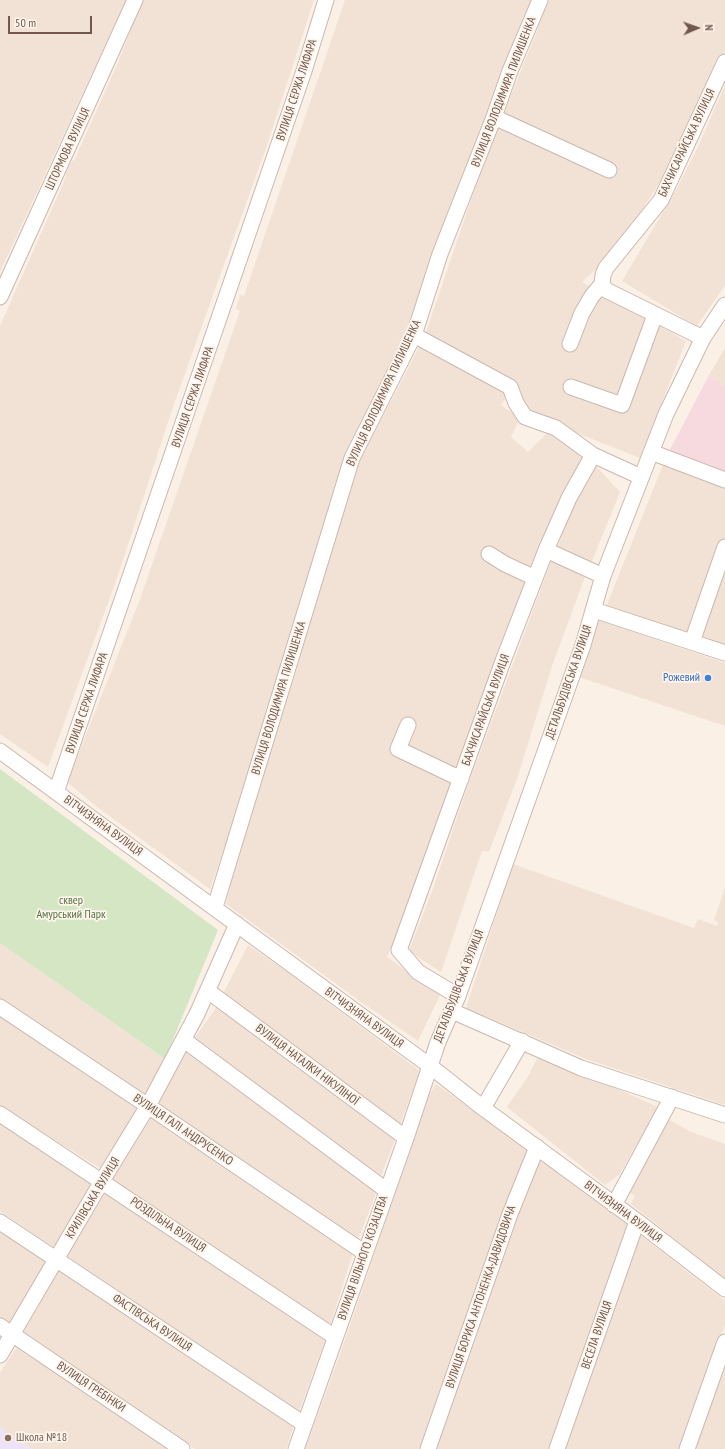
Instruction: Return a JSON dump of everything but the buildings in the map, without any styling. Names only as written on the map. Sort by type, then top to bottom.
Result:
[{"type":"street","name":"ШТОРМОВА ВУЛИЦЯ","points":[[0,297],[135,0]]},
{"type":"street","name":"ВУЛИЦЯ СЕРЖА ЛИФАРА","points":[[56,792],[294,101],[326,0]]},
{"type":"street","name":"ВУЛИЦЯ ВОЛОДИМИРА ПИЛИШЕНКА","points":[[215,907],[352,458],[414,335],[440,254],[494,117],[510,71],[540,0]]},
{"type":"street","name":"БАХЧИСАРАЙСЬКА ВУЛИЦЯ","points":[[570,344],[582,313],[592,296],[602,284],[603,275],[606,268],[661,200],[725,62]]},
{"type":"street","points":[[494,117],[609,170]]},
{"type":"street","points":[[602,284],[606,290],[703,338]]},
{"type":"street","name":"ДЕТАЛЬБУДІВСЬКА ВУЛИЦЯ","points":[[430,1066],[438,1042],[458,996],[583,645],[603,576],[641,477],[666,414],[703,338],[725,305]]},
{"type":"street","points":[[571,387],[622,405],[655,315]]},
{"type":"street","points":[[414,335],[510,387],[516,403],[525,417],[556,428],[593,454],[641,477]]},
{"type":"street","points":[[651,452],[725,480]]},
{"type":"street","name":"БАХЧИСАРАЙСЬКА ВУЛИЦЯ","points":[[458,996],[418,972],[399,950],[503,661],[535,578],[569,498],[593,454]]},
{"type":"street","points":[[692,642],[721,573],[725,547]]},
{"type":"street","points":[[546,550],[603,576]]},
{"type":"street","points":[[489,554],[505,564],[535,578]]},
{"type":"street","points":[[594,610],[725,653]]},
{"type":"street","points":[[408,725],[398,749],[461,779]]},
{"type":"street","name":"ВІТЧИЗНЯНА ВУЛИЦЯ","points":[[0,750],[430,1066],[483,1108],[637,1221],[725,1289]]},
{"type":"street","name":"КРИЛІВСЬКА ВУЛИЦЯ","points":[[0,1355],[102,1181],[148,1106],[184,1040],[208,991],[237,924]]},
{"type":"street","name":"ВУЛИЦЯ НАТАЛКИ НІКУЛІНОЇ","points":[[208,991],[406,1138]]},
{"type":"street","name":"ВУЛИЦЯ ГАЛІ АНДРУСЕНКО","points":[[0,1007],[365,1253]]},
{"type":"street","points":[[452,1011],[581,1068],[725,1115]]},
{"type":"street","points":[[184,1040],[386,1190]]},
{"type":"street","points":[[483,1108],[522,1041]]},
{"type":"street","name":"ВУЛИЦЯ ВІЛЬНОГО КОЗАЦТВА","points":[[296,1449],[430,1066]]},
{"type":"street","points":[[614,1205],[672,1097]]},
{"type":"street","name":"РОЗДІЛЬНА ВУЛИЦЯ","points":[[0,1114],[335,1337]]},
{"type":"street","name":"ВУЛИЦЯ БОРИСА АНТОНЕНКА-ДАВИДОВИЧА","points":[[428,1449],[510,1214],[537,1147]]},
{"type":"street","name":"ВЕСЕЛА ВУЛИЦЯ","points":[[557,1449],[637,1221]]},
{"type":"street","name":"ФАСТІВСЬКА ВУЛИЦЯ","points":[[0,1222],[304,1424]]},
{"type":"street","name":"ВУЛИЦЯ ГРЕБІНКИ","points":[[0,1326],[182,1449]]},
{"type":"street","points":[[687,1449],[725,1342]]},
{"type":"shaded area","points":[[0,0],[126,0],[0,272]]},
{"type":"shaded area","points":[[143,0],[314,0],[267,145],[174,404],[117,578],[48,767],[0,734],[0,326],[66,177],[65,176],[72,160],[74,161],[116,67]]},
{"type":"shaded area","points":[[345,0],[532,0],[510,50],[479,138],[449,210],[398,353],[346,454],[228,837],[210,889],[97,807],[67,782],[139,602],[240,311],[236,309],[240,295],[244,296]]},
{"type":"shaded area","points":[[549,0],[725,0],[725,51],[673,162],[631,227],[602,264],[582,282],[686,341],[640,458],[529,414],[517,384],[424,338],[485,159],[537,31],[538,24]]},
{"type":"shaded area","points":[[725,85],[725,285],[697,326],[622,281],[676,190],[698,147]]},
{"type":"shaded area","points":[[421,343],[510,392],[501,405],[520,418],[511,437],[528,452],[550,430],[586,457],[540,542],[531,569],[501,559],[490,546],[482,556],[527,578],[455,774],[394,750],[453,779],[412,898],[387,957],[440,995],[418,1041],[364,1004],[226,904],[241,840],[295,675],[329,553],[358,462]]},
{"type":"shaded area","points":[[725,348],[725,385],[708,377]]},
{"type":"shaded area","points":[[708,377],[725,385],[725,476],[667,455]]},
{"type":"shaded area","points":[[667,455],[725,476],[725,648],[606,607]]},
{"type":"shaded area","points":[[595,465],[620,492],[590,566],[557,550],[574,501]]},
{"type":"shaded area","points":[[552,559],[586,574],[552,666],[517,779],[489,852],[482,851],[441,972],[409,951],[434,886],[469,782]]},
{"type":"shaded area","points":[[595,619],[725,663],[725,726],[579,677]]},
{"type":"shaded area","points":[[513,864],[694,928],[698,919],[717,926],[718,922],[714,920],[725,887],[725,1105],[586,1059],[466,1008]]},
{"type":"shaded area","points":[[0,943],[165,1059],[143,1097],[0,1001]]},
{"type":"shaded area","points":[[248,945],[290,974],[420,1071],[400,1125],[222,996]]},
{"type":"shaded area","points":[[218,1005],[396,1137],[381,1176],[194,1039]]},
{"type":"shaded area","points":[[0,1015],[139,1108],[100,1168],[0,1106]]},
{"type":"shaded area","points":[[188,1049],[378,1188],[358,1240],[157,1104]]},
{"type":"shaded area","points":[[539,1054],[658,1107],[619,1175],[605,1185],[507,1107],[529,1075]]},
{"type":"shaded area","points":[[436,1084],[529,1151],[423,1449],[305,1449],[338,1360],[429,1095]]},
{"type":"shaded area","points":[[152,1116],[353,1252],[331,1323],[325,1325],[112,1180]]},
{"type":"shaded area","points":[[668,1119],[691,1132],[725,1144],[725,1279],[631,1204],[635,1196],[627,1191]]},
{"type":"shaded area","points":[[0,1120],[47,1155],[93,1185],[55,1248],[0,1211]]},
{"type":"shaded area","points":[[539,1160],[549,1165],[629,1225],[551,1449],[436,1449],[522,1199]]},
{"type":"shaded area","points":[[105,1193],[326,1338],[299,1412],[67,1256]]},
{"type":"shaded area","points":[[0,1228],[47,1261],[10,1324],[0,1318]]},
{"type":"shaded area","points":[[639,1234],[725,1301],[725,1325],[680,1449],[563,1449]]},
{"type":"shaded area","points":[[60,1269],[294,1425],[286,1449],[195,1449],[23,1333]]},
{"type":"shaded area","points":[[16,1348],[58,1374],[169,1449],[32,1449],[0,1427],[0,1373]]},
{"type":"shaded area","points":[[725,1358],[725,1449],[692,1449]]},
{"type":"shaded area","name":"Школа №18","points":[[0,1427],[32,1449],[0,1449]]},
{"type":"green space","name":"сквер Амурський Парк","points":[[0,769],[218,930],[165,1059],[0,943]]},
{"type":"place","name":"Рожевий","points":[[708,678]]},
{"type":"place","name":"Школа №18","points":[[8,1438]]}]
